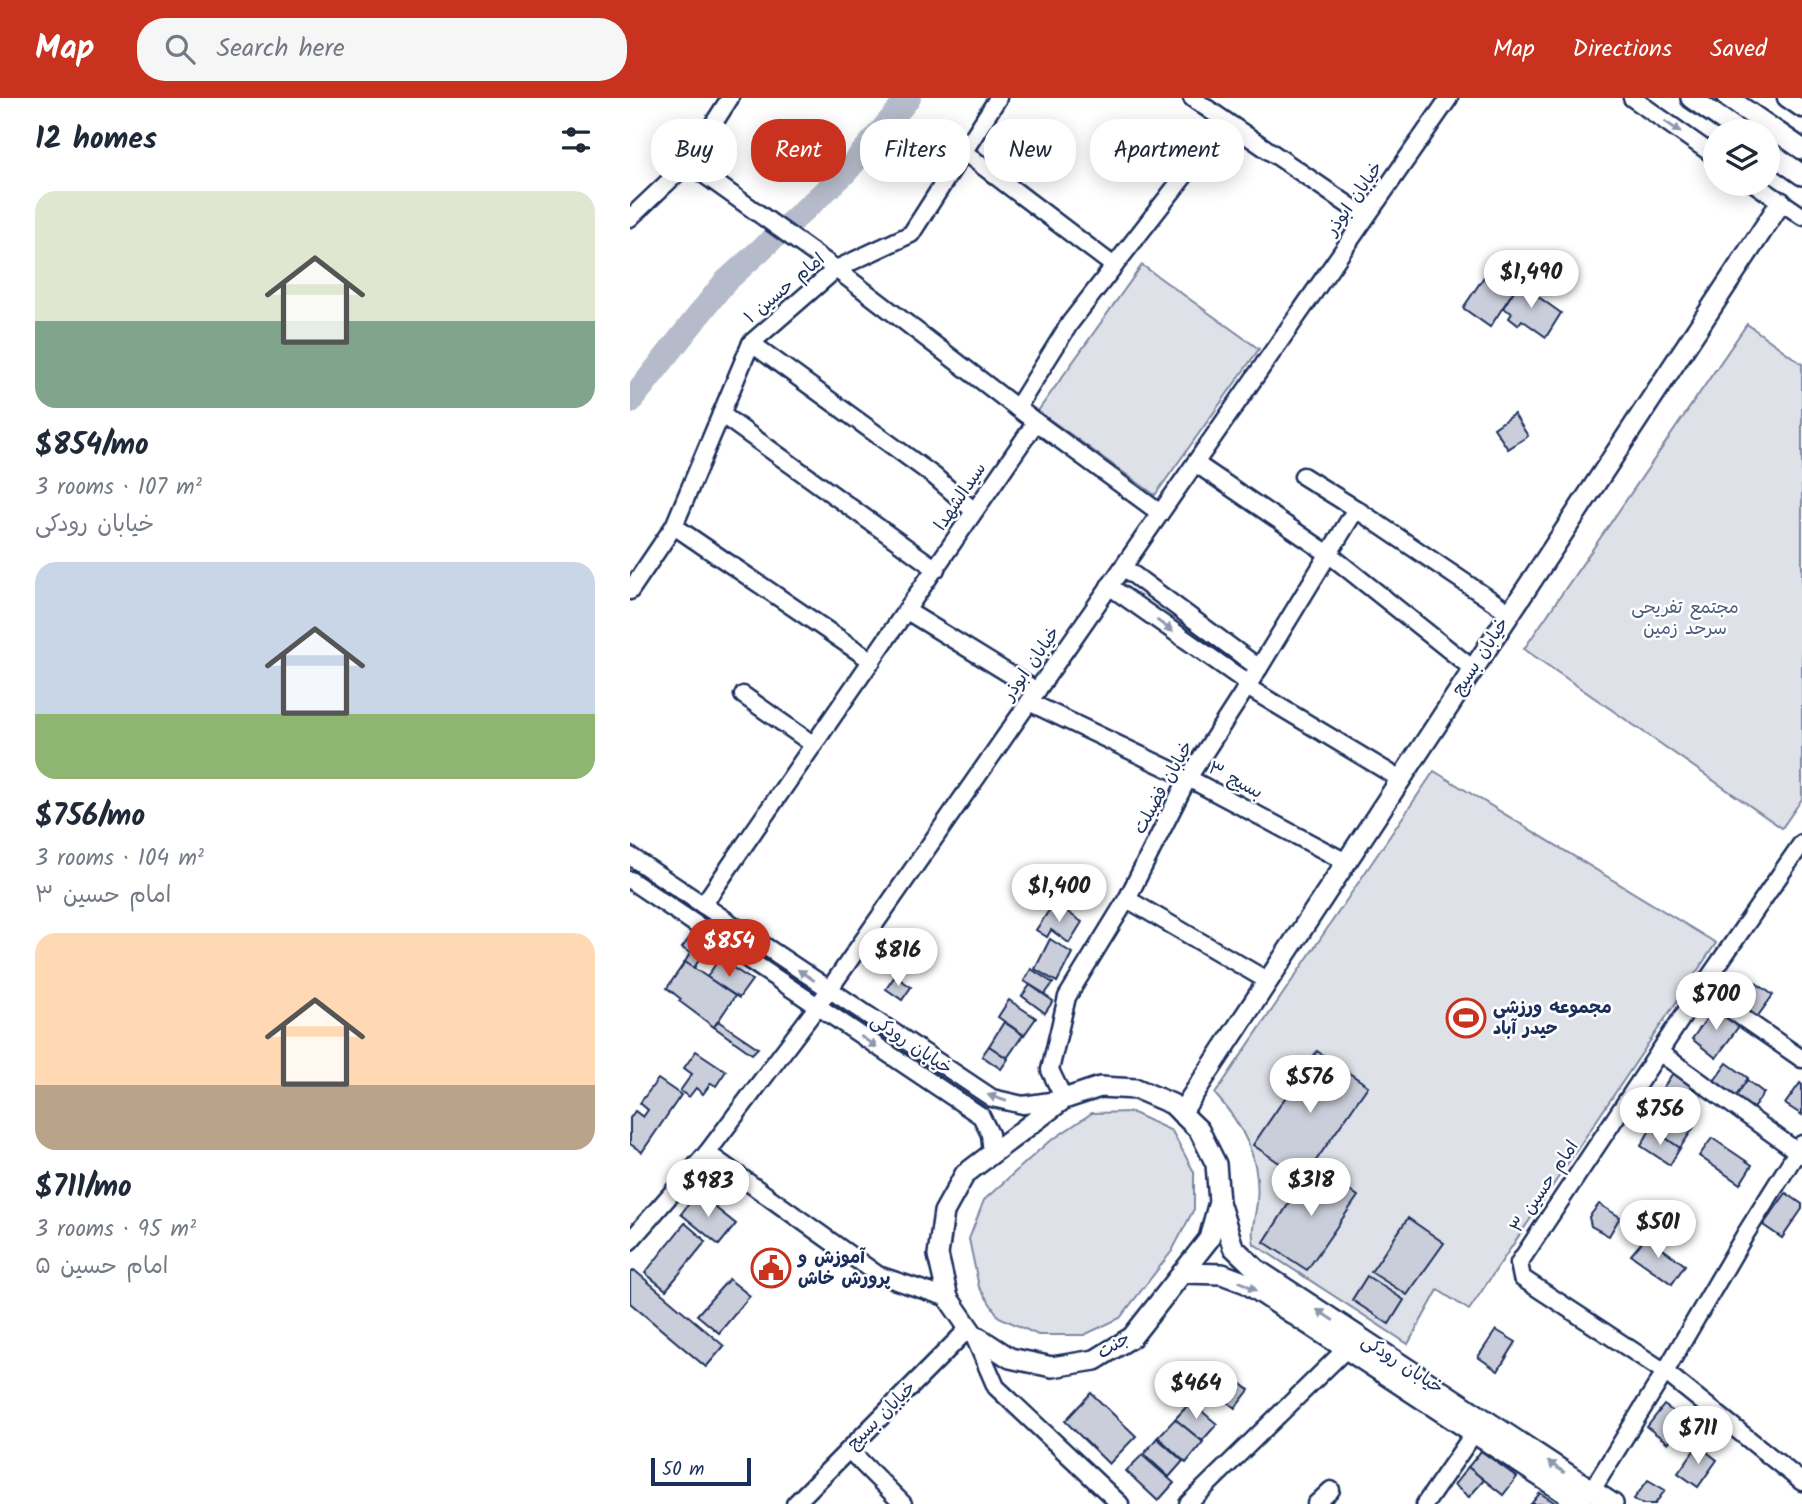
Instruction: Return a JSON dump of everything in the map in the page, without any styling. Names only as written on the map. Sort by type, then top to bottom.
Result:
[{"type":"main road","points":[[1691,98],[1722,119]]},
{"type":"main road","points":[[1728,98],[1802,149]]},
{"type":"main road","points":[[1780,159],[1802,175]]},
{"type":"main road","name":"خیابان بسیج","points":[[1181,1113],[1781,202]]},
{"type":"main road","name":"جنت","points":[[1100,1087],[1137,1089],[1172,1104],[1181,1113],[1199,1130],[1216,1164],[1219,1202],[1209,1239],[1132,1337],[1095,1360],[1052,1367],[1010,1358],[971,1331],[948,1298],[938,1255],[944,1212],[965,1174],[1064,1099],[1100,1087]]},
{"type":"main road","name":"خیابان رودکی","points":[[1219,1202],[1233,1247],[1255,1269],[1587,1497]]},
{"type":"main road","name":"خیابان رودکی","points":[[1182,1273],[1222,1274],[1246,1283],[1474,1433],[1587,1497],[1613,1504]]},
{"type":"street","points":[[716,119],[730,98]]},
{"type":"street","name":"امام حسین ۱","points":[[970,142],[998,98]]},
{"type":"street","points":[[1192,98],[1222,119]]},
{"type":"street","name":"خیابان ابوذر","points":[[630,1241],[707,1153],[817,1007],[1449,98]]},
{"type":"street","points":[[1632,98],[1703,148]]},
{"type":"street","points":[[1786,98],[1802,109]]},
{"type":"street","points":[[1244,134],[1366,217]]},
{"type":"street","points":[[970,157],[1114,266]]},
{"type":"street","points":[[630,218],[668,182]]},
{"type":"street","points":[[715,182],[836,269],[1017,408],[1160,513]]},
{"type":"street","name":"امام حسین ۱","points":[[630,591],[674,526],[751,343],[836,269],[911,234],[945,182]]},
{"type":"street","points":[[1017,408],[1070,323],[1179,182]]},
{"type":"street","points":[[1772,196],[1802,216]]},
{"type":"street","points":[[751,343],[934,476],[974,511]]},
{"type":"street","points":[[721,414],[936,569]]},
{"type":"street","name":"سیدالشهدا","points":[[703,905],[1036,422]]},
{"type":"street","points":[[1195,463],[1330,555],[1473,669]]},
{"type":"street","points":[[1303,476],[1510,613]]},
{"type":"street","name":"خیابان فضیلت","points":[[1064,1099],[1050,1070],[1067,997],[1127,899],[1188,778],[1330,555],[1356,509]]},
{"type":"street","points":[[674,526],[872,661]]},
{"type":"street","points":[[1123,567],[1259,668]]},
{"type":"street","points":[[1109,586],[1248,686],[1401,779]]},
{"type":"street","name":"بسیج ۳","points":[[907,611],[1033,696],[1346,862]]},
{"type":"street","points":[[743,695],[814,745]]},
{"type":"street","name":"امام حسین ۳","points":[[1665,1372],[1522,1278],[1519,1263],[1701,989],[1799,854]]},
{"type":"street","name":"خیابان رودکی","points":[[630,856],[992,1098],[1023,1105],[1064,1099]]},
{"type":"street","name":"خیابان رودکی","points":[[630,880],[981,1116],[990,1134],[992,1154]]},
{"type":"street","points":[[1127,899],[1268,981]]},
{"type":"street","points":[[1701,989],[1802,1059]]},
{"type":"street","points":[[1587,1497],[1665,1372],[1746,1233],[1800,1150],[1659,1052]]},
{"type":"street","points":[[707,1153],[878,1275],[948,1298]]},
{"type":"street","points":[[971,1331],[996,1387],[1120,1504]]},
{"type":"street","name":"خیابان بسیج","points":[[795,1504],[971,1331]]},
{"type":"street","points":[[1188,1504],[1346,1349]]},
{"type":"street","points":[[1665,1372],[1802,1482]]},
{"type":"street","points":[[1425,1504],[1474,1433]]},
{"type":"street","points":[[849,1450],[903,1504]]},
{"type":"street","points":[[1316,1504],[1331,1490]]},
{"type":"green space","points":[[1142,265],[1259,349],[1155,495],[1038,411]]},
{"type":"green space","name":"مجتمع تفریحی سرحد زمین","points":[[1747,324],[1802,364],[1802,799],[1782,828],[1524,649]]},
{"type":"green space","name":"مجموعه ورزشی حیدر آباد","points":[[1434,771],[1716,943],[1469,1310],[1438,1290],[1408,1344],[1254,1244],[1257,1186],[1253,1157],[1242,1130],[1215,1094]]},
{"type":"green space","points":[[1131,1112],[1172,1131],[1194,1172],[1194,1209],[1172,1251],[1120,1318],[1084,1335],[1038,1335],[999,1317],[979,1287],[969,1239],[984,1200],[1046,1144],[1092,1113]]},
{"type":"building","points":[[1492,265],[1519,283],[1490,327],[1463,308]]},
{"type":"building","points":[[1519,283],[1561,313],[1546,337],[1522,320],[1518,325],[1509,318],[1512,313],[1503,308]]},
{"type":"building","points":[[1514,414],[1528,436],[1508,449],[1494,428]]},
{"type":"building","points":[[1054,903],[1082,922],[1069,943],[1051,930],[1047,937],[1036,930]]},
{"type":"building","points":[[690,937],[706,949],[694,968],[685,962],[690,953],[682,948]]},
{"type":"building","points":[[1050,939],[1072,953],[1057,982],[1035,969]]},
{"type":"building","points":[[719,959],[752,980],[739,998],[707,977]]},
{"type":"building","points":[[685,962],[735,996],[714,1027],[679,1001],[681,999],[667,988]]},
{"type":"building","points":[[1031,969],[1053,983],[1045,994],[1024,981]]},
{"type":"building","points":[[1743,974],[1773,995],[1757,1017],[1727,995]]},
{"type":"building","points":[[895,976],[911,987],[902,1000],[886,989]]},
{"type":"building","points":[[1030,985],[1053,1001],[1045,1013],[1022,996]]},
{"type":"building","points":[[1009,1000],[1036,1018],[1024,1035],[998,1017]]},
{"type":"building","points":[[1715,1007],[1739,1026],[1716,1058],[1692,1039]]},
{"type":"building","points":[[718,1021],[758,1048],[752,1054],[714,1027]]},
{"type":"building","points":[[1004,1022],[1023,1035],[1007,1058],[989,1046]]},
{"type":"building","points":[[989,1046],[1008,1059],[1001,1069],[982,1056]]},
{"type":"building","points":[[696,1051],[726,1071],[716,1086],[711,1083],[703,1094],[696,1088],[689,1097],[680,1091],[692,1074],[684,1068]]},
{"type":"building","points":[[1317,1051],[1368,1086],[1303,1179],[1253,1145]]},
{"type":"building","points":[[1727,1063],[1748,1078],[1735,1098],[1714,1081]]},
{"type":"building","points":[[1673,1073],[1694,1088],[1676,1115],[1654,1101]]},
{"type":"building","points":[[658,1079],[681,1095],[642,1152],[630,1144],[630,1118],[635,1111],[643,1117],[648,1110],[640,1103]]},
{"type":"building","points":[[1747,1080],[1764,1093],[1751,1111],[1735,1098]]},
{"type":"building","points":[[1800,1083],[1802,1085],[1802,1115],[1785,1104]]},
{"type":"building","points":[[1666,1108],[1694,1127],[1680,1148],[1651,1128]]},
{"type":"building","points":[[1651,1128],[1680,1148],[1670,1165],[1641,1146]]},
{"type":"building","points":[[1712,1138],[1752,1165],[1740,1184],[1699,1156]]},
{"type":"building","points":[[1313,1166],[1358,1196],[1307,1270],[1264,1242]]},
{"type":"building","points":[[697,1193],[736,1224],[719,1245],[681,1214]]},
{"type":"building","points":[[1786,1193],[1802,1204],[1802,1209],[1782,1238],[1763,1225]]},
{"type":"building","points":[[1599,1204],[1620,1217],[1609,1236],[1591,1226],[1589,1217]]},
{"type":"building","points":[[1408,1218],[1444,1243],[1407,1295],[1371,1272]]},
{"type":"building","points":[[685,1223],[706,1241],[666,1290],[645,1273]]},
{"type":"building","points":[[1646,1237],[1685,1265],[1672,1284],[1631,1255]]},
{"type":"building","points":[[634,1270],[724,1346],[706,1367],[630,1303],[630,1274]]},
{"type":"building","points":[[1367,1276],[1404,1300],[1389,1324],[1352,1300]]},
{"type":"building","points":[[729,1279],[750,1296],[719,1333],[697,1315]]},
{"type":"building","points":[[1496,1330],[1516,1342],[1498,1371],[1478,1357]]},
{"type":"building","points":[[1221,1367],[1249,1390],[1235,1408],[1207,1386]]},
{"type":"building","points":[[1091,1393],[1136,1436],[1109,1464],[1065,1421]]},
{"type":"building","points":[[1191,1402],[1217,1424],[1202,1441],[1175,1419]]},
{"type":"building","points":[[1664,1405],[1685,1420],[1668,1443],[1647,1427]]},
{"type":"building","points":[[1175,1419],[1203,1442],[1186,1463],[1158,1437]]},
{"type":"building","points":[[1157,1438],[1183,1461],[1169,1477],[1144,1454]]},
{"type":"building","points":[[1698,1445],[1717,1460],[1698,1487],[1678,1473]]},
{"type":"building","points":[[1481,1451],[1517,1477],[1503,1495],[1468,1467]]},
{"type":"building","points":[[1142,1455],[1174,1483],[1158,1501],[1126,1471]]},
{"type":"building","points":[[1468,1467],[1484,1480],[1469,1497],[1454,1485]]},
{"type":"building","points":[[1648,1480],[1665,1490],[1655,1504],[1642,1504],[1634,1499]]},
{"type":"building","points":[[1540,1493],[1557,1504],[1531,1504]]},
{"type":"waterway","points":[[630,402],[724,283],[845,173],[909,98]]},
{"type":"place","name":"مجموعه ورزشی حیدر آباد","points":[[1466,1018]]},
{"type":"place","name":"آموزش و پرورش خاش","points":[[771,1268]]}]
